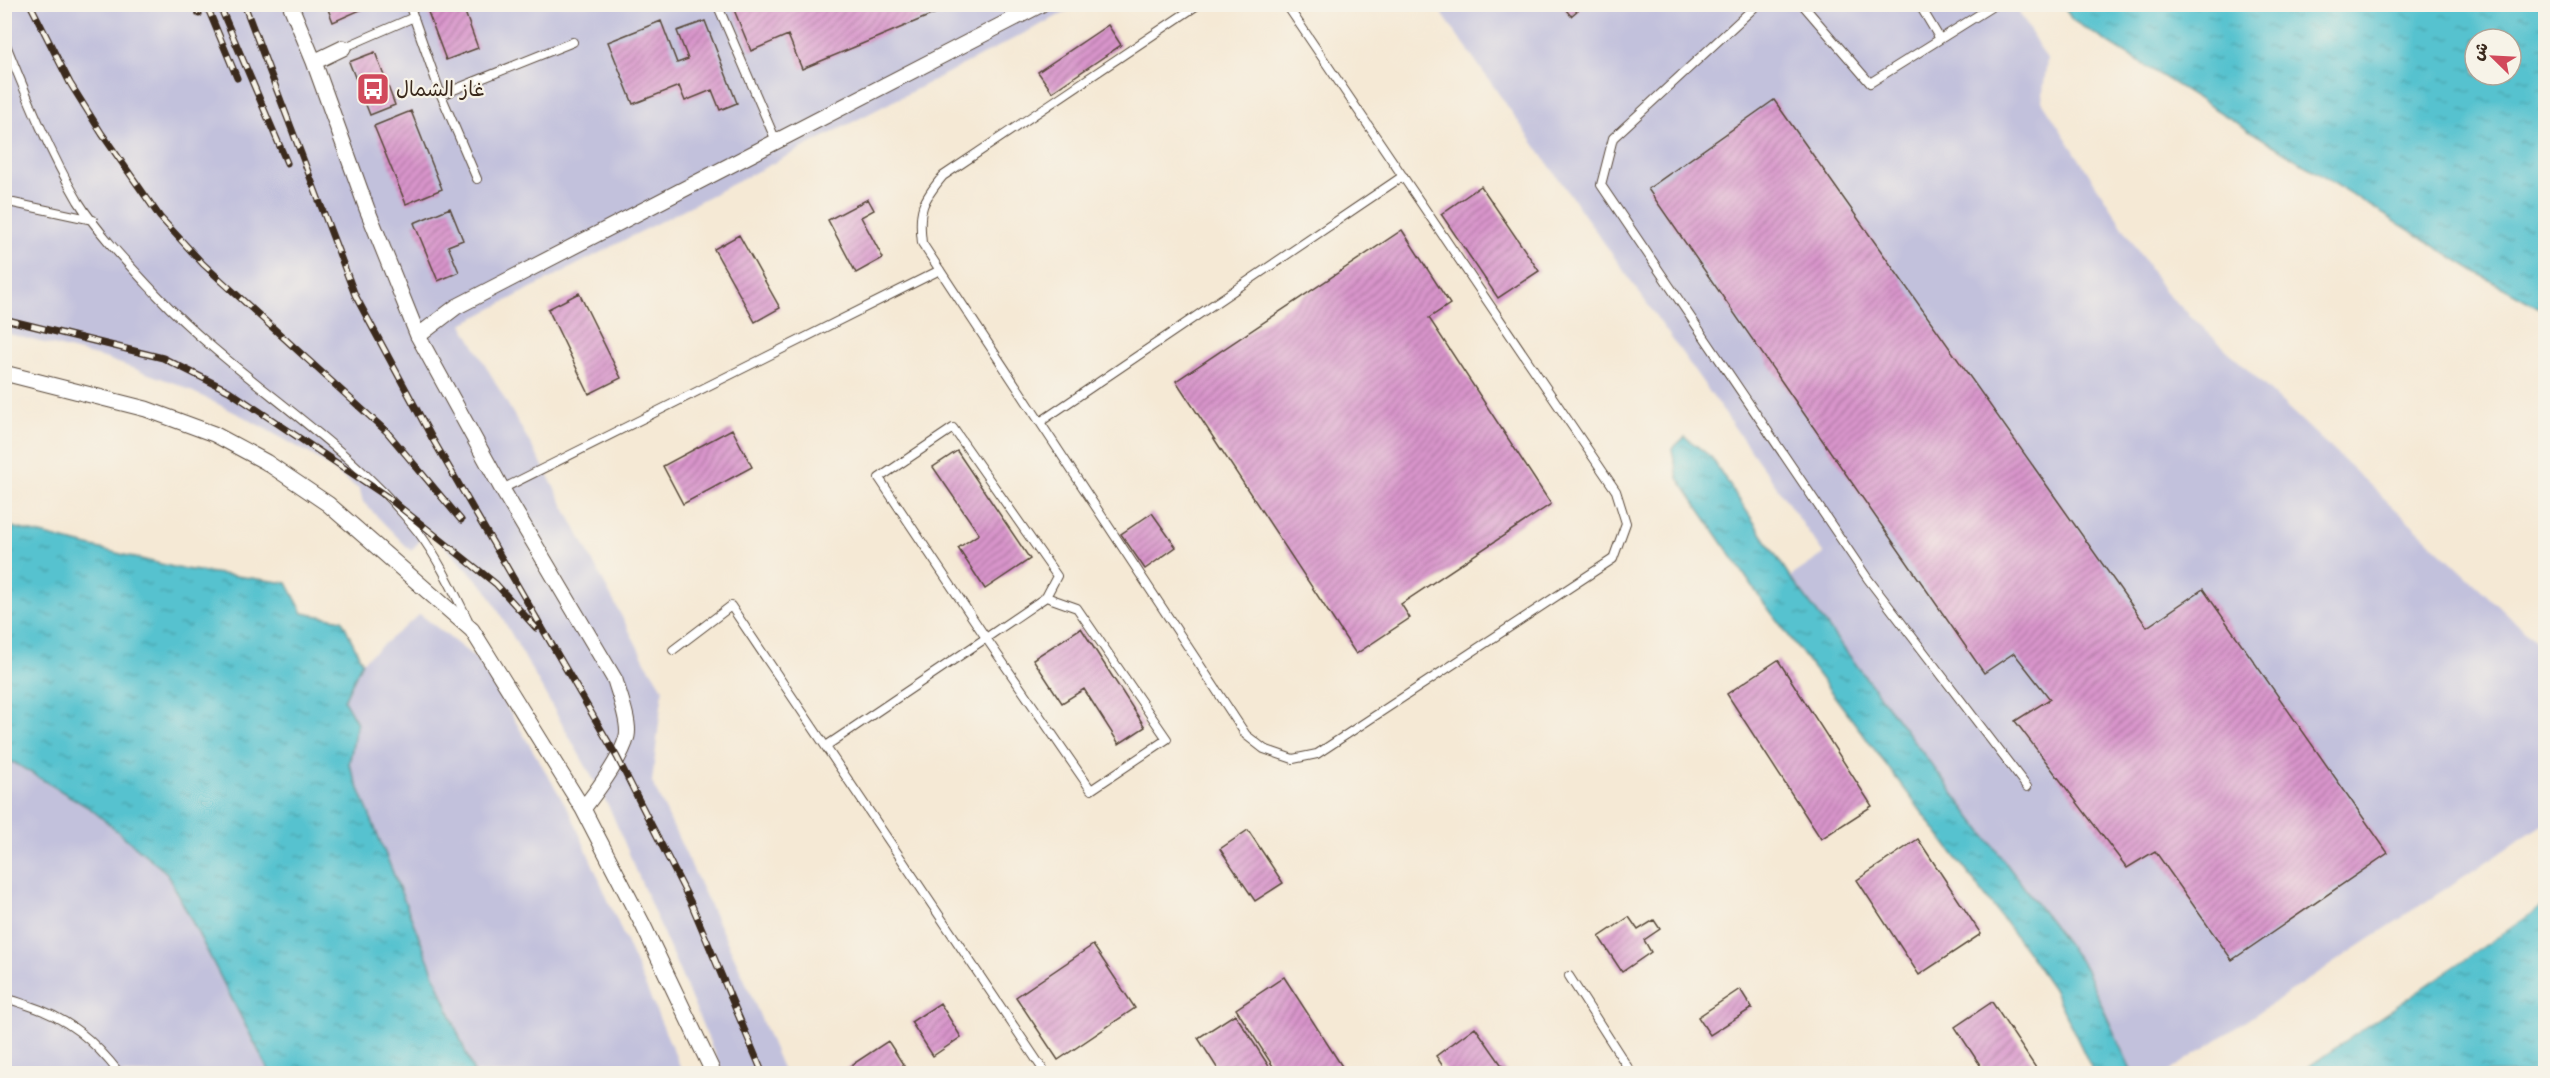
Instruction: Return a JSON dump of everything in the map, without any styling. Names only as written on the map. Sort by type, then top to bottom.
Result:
[{"type":"street","points":[[290,4],[314,62],[367,209],[418,336],[502,489],[615,680],[627,734],[599,789],[583,809]]},
{"type":"street","points":[[418,336],[456,307],[1042,4]]},
{"type":"street","points":[[314,62],[343,48]]},
{"type":"street","points":[[4,373],[146,409],[214,434],[266,462],[328,504],[472,630],[583,809],[643,925],[714,1074]]},
{"type":"lane","points":[[409,4],[441,95],[477,179]]},
{"type":"lane","points":[[717,4],[776,141]]},
{"type":"lane","points":[[1199,4],[943,176],[928,194],[919,218],[922,243],[1246,735],[1264,749],[1293,759],[1317,754],[1613,559],[1626,523],[1616,490],[1286,4]]},
{"type":"lane","points":[[1758,4],[1613,138],[1601,185],[1868,579],[2028,787]]},
{"type":"lane","points":[[1802,4],[1870,83],[1996,4]]},
{"type":"lane","points":[[1919,4],[1940,39]]},
{"type":"lane","points":[[343,48],[414,17]]},
{"type":"lane","points":[[4,39],[48,145],[79,202],[93,220],[158,296],[192,329],[316,430],[386,496],[419,534],[444,571],[472,630]]},
{"type":"lane","points":[[441,95],[573,42]]},
{"type":"lane","points":[[1040,422],[1402,176]]},
{"type":"lane","points":[[4,201],[93,220]]},
{"type":"lane","points":[[502,489],[940,270]]},
{"type":"lane","points":[[826,746],[986,638],[1046,597],[1057,576],[953,428],[879,478],[986,638],[1091,790],[1167,739],[1077,608],[1046,597]]},
{"type":"lane","points":[[673,650],[731,606],[1046,1074]]},
{"type":"lane","points":[[1569,976],[1632,1074]]},
{"type":"lane","points":[[4,999],[40,1009],[67,1021],[108,1058],[120,1074]]},
{"type":"shaded area","points":[[5,5],[1079,5],[462,324],[544,468],[646,663],[663,689],[652,782],[743,976],[784,1073],[723,1073],[610,809],[486,589],[429,530],[411,551],[363,502],[360,490],[314,456],[244,417],[177,384],[104,358],[5,333]]},
{"type":"shaded area","points":[[1436,5],[2015,5],[2047,60],[2042,101],[2164,291],[2545,650],[2545,823],[2167,1073],[2132,1073],[2085,968],[1790,577],[1824,554]]},
{"type":"shaded area","points":[[420,614],[479,661],[570,812],[683,1073],[474,1073],[349,764],[357,723],[344,701],[362,662]]},
{"type":"shaded area","points":[[5,761],[15,763],[91,809],[167,873],[270,1073],[5,1074]]},
{"type":"water","points":[[2063,5],[2545,5],[2545,311],[2486,278],[2072,20]]},
{"type":"water","points":[[1685,437],[1711,457],[1790,577],[2085,968],[2132,1073],[2094,1073],[2053,989],[2026,950],[1761,599],[1678,478],[1672,449]]},
{"type":"water","points":[[4,525],[177,568],[287,583],[303,613],[342,620],[362,662],[344,700],[357,723],[349,764],[474,1073],[270,1073],[167,873],[91,809],[15,763],[5,761]]},
{"type":"water","points":[[2545,904],[2545,1073],[2299,1073]]},
{"type":"pier","points":[[2546,901],[2545,904],[2296,1074],[2298,1071]]},
{"type":"building","points":[[326,4],[363,4],[365,8],[333,22]]},
{"type":"building","points":[[425,4],[462,4],[478,48],[446,60]]},
{"type":"building","points":[[1561,4],[1585,4],[1571,16]]},
{"type":"building","points":[[732,5],[955,5],[802,69],[788,35],[751,51]]},
{"type":"building","points":[[661,21],[677,63],[688,59],[677,31],[705,21],[737,103],[720,110],[712,90],[685,101],[679,86],[633,104],[608,42]]},
{"type":"building","points":[[1108,25],[1121,45],[1052,92],[1038,72]]},
{"type":"building","points":[[375,52],[395,105],[370,115],[349,62]]},
{"type":"building","points":[[1774,100],[2147,627],[2203,589],[2388,853],[2232,960],[2155,851],[2127,868],[2015,721],[2050,699],[2014,653],[1984,673],[1648,189]]},
{"type":"building","points":[[411,111],[442,189],[406,204],[374,126]]},
{"type":"building","points":[[1481,186],[1539,271],[1498,298],[1441,214]]},
{"type":"building","points":[[868,199],[874,210],[861,217],[883,258],[856,273],[828,220]]},
{"type":"building","points":[[450,208],[463,240],[448,246],[459,272],[438,281],[414,223]]},
{"type":"building","points":[[1402,230],[1450,304],[1429,318],[1551,504],[1401,604],[1410,618],[1356,654],[1176,381]]},
{"type":"building","points":[[739,235],[780,308],[755,322],[714,249]]},
{"type":"building","points":[[579,293],[621,378],[589,394],[548,309]]},
{"type":"building","points":[[732,429],[752,467],[683,504],[663,466]]},
{"type":"building","points":[[957,451],[1030,559],[985,589],[958,548],[979,534],[933,467]]},
{"type":"building","points":[[1152,513],[1176,547],[1145,569],[1121,534]]},
{"type":"building","points":[[1081,628],[1145,727],[1119,744],[1084,689],[1062,703],[1033,659]]},
{"type":"building","points":[[1778,660],[1872,806],[1821,839],[1727,694]]},
{"type":"building","points":[[1248,830],[1283,883],[1255,901],[1220,849]]},
{"type":"building","points":[[1918,839],[1981,934],[1919,975],[1857,880]]},
{"type":"building","points":[[1629,917],[1638,930],[1654,920],[1660,929],[1644,940],[1651,952],[1622,972],[1599,937]]},
{"type":"building","points":[[1093,945],[1135,1008],[1058,1060],[1016,997]]},
{"type":"building","points":[[1284,977],[1347,1074],[1278,1074],[1236,1009]]},
{"type":"building","points":[[1740,989],[1752,1008],[1710,1035],[1698,1017]]},
{"type":"building","points":[[1992,1002],[2040,1074],[1986,1074],[1955,1027]]},
{"type":"building","points":[[940,1003],[961,1037],[933,1056],[911,1022]]},
{"type":"building","points":[[1235,1014],[1274,1074],[1221,1074],[1198,1038]]},
{"type":"building","points":[[1475,1027],[1508,1074],[1448,1074],[1436,1056]]},
{"type":"building","points":[[888,1041],[908,1072],[842,1074],[841,1072]]},
{"type":"railway","points":[[30,4],[70,83],[102,134],[160,217],[203,264],[387,432],[461,520]]},
{"type":"railway","points":[[195,4],[199,14]]},
{"type":"railway","points":[[206,4],[237,78]]},
{"type":"railway","points":[[219,4],[287,163]]},
{"type":"railway","points":[[244,4],[355,295],[432,438],[617,757],[691,903],[763,1074]]},
{"type":"railway","points":[[4,319],[163,358],[229,391],[386,496],[496,584],[536,628]]},
{"type":"place","name":"غاز الشمال","points":[[373,89]]}]
